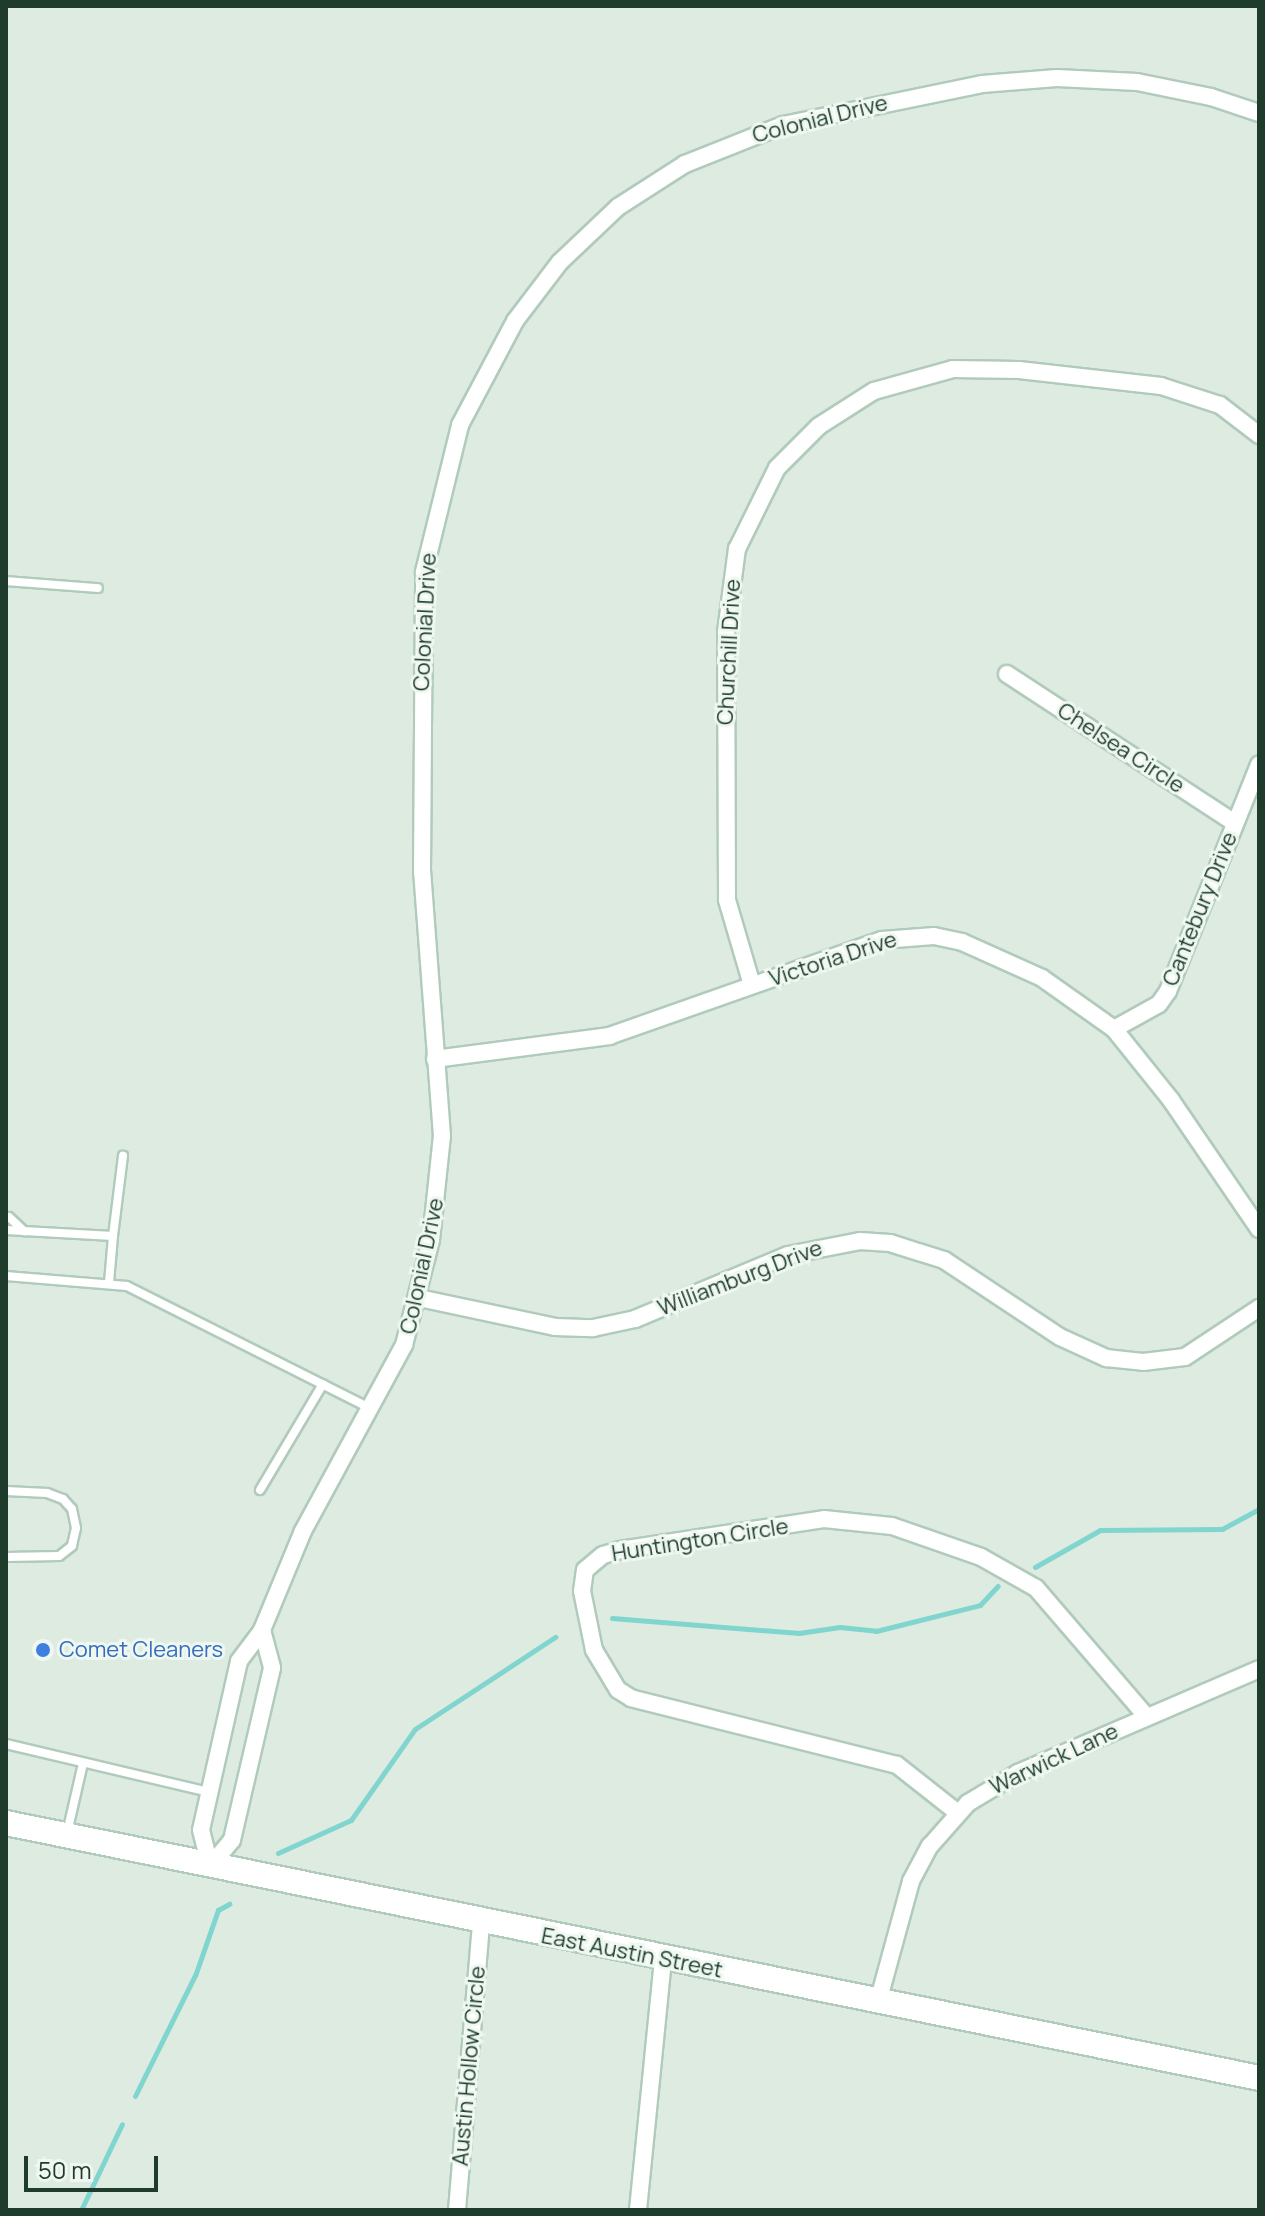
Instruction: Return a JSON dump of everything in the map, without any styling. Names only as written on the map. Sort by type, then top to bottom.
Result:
[{"type":"main road","name":"East Austin Street","points":[[6,1823],[481,1923],[1259,2078]]},
{"type":"street","name":"Colonial Drive","points":[[210,1866],[201,1830],[239,1661],[262,1630],[303,1531],[373,1410],[404,1345],[419,1298],[441,1164],[422,872],[424,572],[448,459],[474,391],[515,321],[560,262],[618,207],[685,164],[752,135],[821,115],[982,84],[1057,78],[1137,82],[1211,97],[1259,113]]},
{"type":"street","name":"Churchill Drive","points":[[752,985],[726,889],[726,632],[737,549],[777,468],[819,426],[874,391],[953,369],[1019,370],[1161,386],[1220,405],[1259,435]]},
{"type":"street","name":"Chelsea Circle","points":[[1007,674],[1235,823]]},
{"type":"street","name":"Cantebury Drive","points":[[1114,1029],[1159,1004],[1168,991],[1259,765]]},
{"type":"street","name":"Victoria Drive","points":[[435,1059],[595,1040],[882,940],[934,936],[962,942],[1042,978],[1114,1029],[1171,1100],[1259,1229]]},
{"type":"street","name":"Williamburg Drive","points":[[419,1298],[555,1327],[603,1327],[635,1319],[788,1255],[860,1241],[890,1243],[944,1260],[1060,1337],[1086,1351],[1124,1361],[1185,1357],[1259,1308]]},
{"type":"street","name":"Huntington Circle","points":[[958,1813],[897,1765],[631,1698],[618,1690],[594,1650],[582,1591],[585,1570],[603,1555],[620,1550],[824,1519],[892,1526],[981,1557],[1036,1588],[1147,1717]]},
{"type":"street","points":[[210,1866],[232,1840],[272,1668],[262,1630]]},
{"type":"street","name":"Warwick Lane","points":[[878,2002],[911,1881],[930,1846],[958,1813],[999,1782],[1259,1669]]},
{"type":"street","name":"Austin Hollow Circle","points":[[457,2210],[481,1923]]},
{"type":"street","points":[[638,2210],[663,1959]]},
{"type":"lane","points":[[6,581],[98,588]]},
{"type":"lane","points":[[109,1283],[123,1156]]},
{"type":"lane","points":[[9,1217],[24,1231]]},
{"type":"lane","points":[[6,1230],[113,1236]]},
{"type":"lane","points":[[6,1276],[127,1286],[373,1410]]},
{"type":"lane","points":[[260,1490],[323,1384]]},
{"type":"lane","points":[[6,1491],[63,1499],[72,1509],[76,1528],[72,1546],[59,1556],[6,1557]]},
{"type":"lane","points":[[6,1744],[209,1792]]},
{"type":"lane","points":[[66,1836],[83,1763]]},
{"type":"waterway","points":[[1035,1567],[1100,1530],[1222,1529],[1259,1509]]},
{"type":"waterway","points":[[612,1618],[799,1633],[840,1627],[876,1631],[980,1605],[998,1586]]},
{"type":"waterway","points":[[278,1853],[351,1820],[415,1729],[555,1637]]},
{"type":"waterway","points":[[135,2096],[196,1973],[218,1910],[229,1904]]},
{"type":"waterway","points":[[81,2210],[122,2124]]},
{"type":"place","name":"Comet Cleaners","points":[[43,1650]]}]
